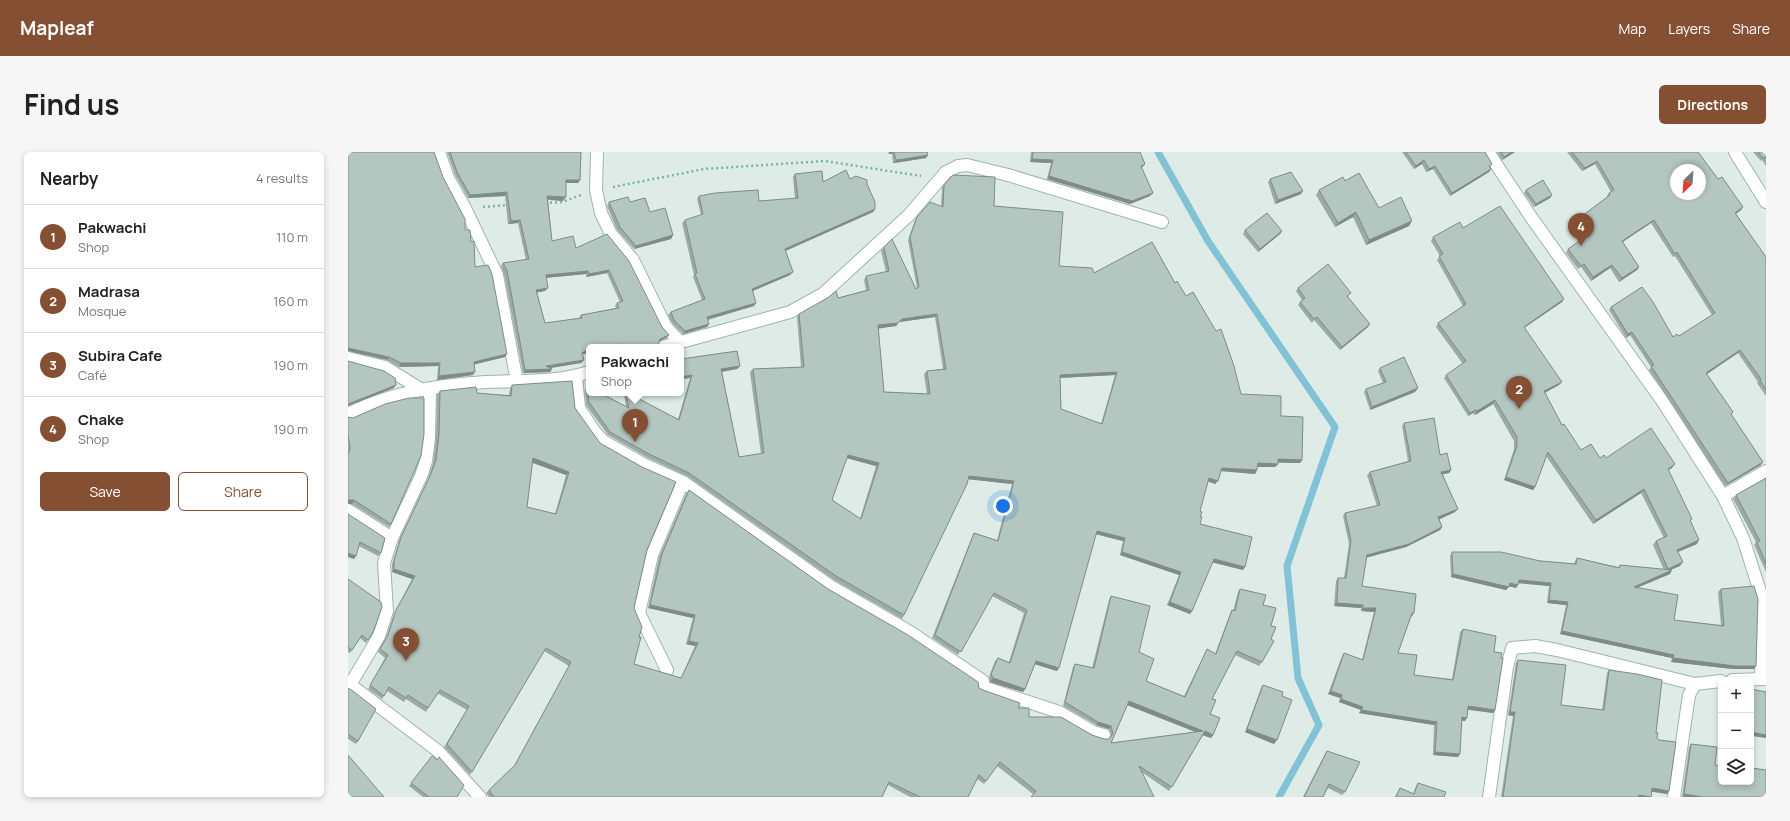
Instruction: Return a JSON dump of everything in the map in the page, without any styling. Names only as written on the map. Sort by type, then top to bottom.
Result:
[{"type":"street","points":[[439,152],[448,178],[465,208],[497,275],[517,382]]},
{"type":"street","points":[[597,152],[596,190],[601,213],[611,234],[633,260],[666,327],[679,341]]},
{"type":"street","points":[[1488,152],[1531,217],[1663,402],[1723,496],[1743,538],[1763,601],[1763,679]]},
{"type":"street","points":[[1735,152],[1766,202]]},
{"type":"street","points":[[671,344],[790,312],[822,294],[909,215],[940,179],[951,169],[967,165],[1008,175],[1162,222]]},
{"type":"street","points":[[348,358],[384,367],[426,389]]},
{"type":"street","points":[[348,414],[384,399],[426,389],[487,382],[517,382],[576,376],[586,373]]},
{"type":"street","points":[[576,376],[579,408],[603,441],[643,464],[683,482],[830,586],[910,632],[983,681],[983,686],[1059,712],[1093,732],[1104,735]]},
{"type":"street","points":[[426,389],[429,438],[426,461],[421,476],[392,538],[384,563],[387,611],[379,636],[349,684],[438,751],[480,797]]},
{"type":"street","points":[[1723,496],[1766,471]]},
{"type":"street","points":[[667,670],[639,612],[652,555],[683,482]]},
{"type":"street","points":[[348,510],[392,538]]},
{"type":"street","points":[[1489,797],[1507,667],[1512,648],[1535,646],[1557,650],[1695,684],[1718,681]]},
{"type":"street","points":[[1674,797],[1689,695],[1695,684]]},
{"type":"path","points":[[540,204],[562,202],[596,190],[704,169],[825,161],[940,179]]},
{"type":"path","points":[[465,208],[510,205]]},
{"type":"building","points":[[348,152],[434,152],[443,177],[465,219],[465,230],[470,230],[471,242],[474,241],[475,267],[488,265],[492,274],[507,354],[474,362],[475,372],[439,376],[440,363],[401,363],[389,357],[348,348]]},
{"type":"building","points":[[450,152],[581,152],[580,180],[566,180],[566,197],[547,196],[552,241],[573,236],[576,248],[607,234],[629,261],[662,327],[669,335],[660,339],[659,344],[586,344],[586,351],[582,353],[584,360],[546,366],[552,369],[525,370],[507,270],[503,263],[529,259],[520,220],[511,221],[507,192],[470,195],[457,172]],"holes":[[[609,270],[623,301],[617,303],[619,308],[581,315],[582,318],[545,323],[536,290],[548,288],[546,275],[588,271],[589,274]]]},
{"type":"building","points":[[894,152],[927,152],[928,155],[896,160]]},
{"type":"building","points":[[1033,152],[1140,152],[1145,164],[1141,166],[1153,193],[1132,201],[1049,176],[1053,160],[1032,159]]},
{"type":"building","points":[[1406,152],[1485,152],[1492,164],[1489,166],[1491,169],[1452,193],[1435,166],[1429,169],[1424,160],[1416,166]]},
{"type":"building","points":[[1501,152],[1512,152],[1504,157]]},
{"type":"building","points":[[1572,152],[1698,152],[1718,179],[1722,177],[1743,207],[1735,213],[1766,257],[1766,390],[1760,380],[1761,379],[1740,350],[1706,373],[1733,412],[1731,414],[1763,462],[1728,483],[1651,366],[1654,365],[1632,332],[1628,334],[1611,307],[1642,287],[1653,302],[1673,337],[1677,334],[1679,336],[1715,313],[1677,252],[1675,254],[1654,220],[1622,241],[1639,267],[1622,278],[1612,265],[1593,277],[1584,264],[1581,266],[1568,249],[1585,237],[1574,222],[1610,195],[1609,193],[1614,190],[1597,161],[1585,168]]},
{"type":"building","points":[[1758,152],[1766,152],[1766,159],[1765,157],[1763,158]]},
{"type":"building","points":[[846,170],[850,179],[856,176],[867,180],[867,184],[875,202],[875,209],[785,249],[793,272],[752,289],[756,303],[707,317],[709,324],[685,331],[674,320],[671,312],[705,299],[695,274],[697,273],[685,220],[703,214],[699,196],[715,193],[758,190],[759,201],[798,198],[795,174],[822,171],[823,182]]},
{"type":"building","points":[[1291,172],[1303,191],[1278,200],[1270,179]]},
{"type":"building","points":[[1359,173],[1379,208],[1401,197],[1412,221],[1369,240],[1356,212],[1338,223],[1319,190],[1343,177],[1345,181]]},
{"type":"building","points":[[953,175],[995,177],[994,206],[1063,212],[1059,266],[1092,268],[1094,273],[1152,242],[1175,283],[1177,281],[1186,296],[1193,292],[1216,331],[1221,329],[1234,366],[1241,394],[1281,396],[1281,416],[1303,417],[1302,460],[1278,459],[1278,464],[1258,463],[1257,470],[1222,468],[1218,481],[1209,478],[1200,511],[1202,512],[1200,517],[1202,517],[1200,524],[1252,537],[1245,567],[1214,559],[1192,611],[1170,602],[1181,572],[1122,552],[1125,538],[1097,531],[1059,668],[1036,661],[1025,689],[993,678],[991,674],[998,658],[1010,663],[1027,610],[994,593],[961,652],[935,635],[974,533],[998,541],[1014,481],[969,476],[967,484],[904,615],[836,576],[689,473],[649,454],[610,432],[589,402],[588,396],[606,396],[629,408],[627,396],[634,396],[679,420],[692,375],[684,376],[684,359],[737,351],[740,366],[721,369],[739,457],[764,453],[753,369],[804,367],[799,314],[829,297],[836,291],[838,298],[869,290],[866,276],[889,271],[884,247],[892,239],[916,289],[919,287],[910,237],[917,217],[930,202],[943,207],[944,185]],"holes":[[[937,314],[946,369],[927,371],[930,394],[884,392],[878,325],[898,323],[902,319]],[[1117,372],[1102,424],[1061,409],[1060,375]],[[848,455],[879,463],[861,519],[832,500]]]},
{"type":"building","points":[[1543,180],[1552,195],[1536,204],[1526,190]]},
{"type":"building","points":[[628,197],[630,202],[645,198],[650,212],[665,208],[673,235],[636,246],[620,227],[609,202]]},
{"type":"building","points":[[1500,206],[1564,299],[1524,327],[1562,382],[1544,391],[1562,425],[1564,424],[1581,450],[1591,444],[1600,458],[1604,455],[1606,458],[1651,428],[1675,464],[1668,469],[1692,519],[1690,520],[1699,540],[1677,550],[1683,562],[1668,569],[1656,541],[1667,536],[1644,489],[1596,520],[1548,452],[1535,487],[1506,477],[1517,446],[1517,437],[1495,400],[1477,411],[1476,410],[1470,413],[1446,375],[1466,361],[1438,323],[1466,304],[1439,256],[1443,254],[1433,237],[1460,222],[1463,228]]},
{"type":"building","points":[[1267,213],[1282,231],[1260,249],[1245,230]]},
{"type":"building","points":[[1328,264],[1351,293],[1347,296],[1370,324],[1342,347],[1317,317],[1314,319],[1300,302],[1305,298],[1298,288]]},
{"type":"building","points":[[1404,357],[1418,388],[1372,407],[1366,389],[1386,382],[1380,368]]},
{"type":"building","points":[[348,361],[384,371],[395,378],[396,385],[348,404]]},
{"type":"building","points":[[572,381],[575,408],[600,443],[642,467],[676,482],[647,550],[634,608],[642,627],[634,664],[681,678],[698,643],[689,641],[695,615],[650,605],[662,554],[689,490],[828,589],[908,635],[978,682],[979,688],[1020,703],[1018,708],[1029,708],[1029,717],[1061,717],[1092,735],[1104,739],[1109,739],[1113,734],[1111,726],[1098,722],[1065,702],[1075,664],[1094,668],[1111,596],[1150,606],[1139,652],[1154,659],[1146,681],[1185,697],[1207,649],[1216,654],[1232,610],[1235,611],[1240,589],[1266,595],[1263,605],[1276,608],[1271,626],[1276,627],[1271,639],[1274,641],[1262,662],[1237,651],[1212,699],[1216,700],[1210,714],[1220,718],[1213,735],[1205,731],[1172,787],[1139,766],[1154,797],[1031,797],[1036,791],[1000,762],[986,781],[979,775],[968,797],[920,797],[889,782],[882,797],[494,797],[489,790],[515,765],[571,662],[546,648],[472,772],[447,744],[469,706],[440,690],[428,708],[408,695],[406,698],[389,687],[384,696],[370,685],[388,655],[380,649],[388,635],[396,610],[415,576],[394,569],[394,561],[401,537],[436,460],[439,435],[440,391],[476,387],[477,393],[511,396],[512,385]],"holes":[[[533,458],[569,472],[556,514],[527,507]],[[1129,701],[1203,731],[1111,743]]]},
{"type":"building","points":[[409,398],[424,398],[424,434],[421,456],[391,524],[354,500],[348,500],[348,455],[350,448],[348,417],[353,418],[385,404]]},
{"type":"building","points":[[1434,418],[1440,455],[1447,453],[1451,470],[1441,472],[1458,509],[1438,517],[1442,527],[1409,544],[1367,555],[1362,586],[1416,594],[1414,613],[1412,613],[1398,653],[1417,655],[1414,675],[1453,680],[1463,629],[1496,636],[1494,652],[1502,653],[1501,658],[1503,658],[1495,710],[1468,706],[1467,718],[1462,717],[1460,754],[1435,752],[1437,722],[1361,710],[1363,707],[1341,699],[1342,695],[1331,691],[1344,653],[1363,660],[1376,608],[1363,608],[1363,605],[1337,603],[1338,578],[1346,578],[1351,540],[1345,513],[1380,505],[1370,472],[1411,461],[1404,423]]},
{"type":"building","points":[[1766,478],[1766,564],[1757,542],[1760,541],[1736,495]]},
{"type":"building","points":[[348,514],[385,538],[381,553],[360,542],[356,556],[348,553]]},
{"type":"building","points":[[1452,552],[1501,552],[1540,561],[1576,564],[1577,558],[1619,568],[1620,565],[1672,570],[1634,587],[1678,595],[1674,620],[1724,626],[1721,589],[1754,586],[1758,599],[1756,666],[1735,666],[1673,658],[1674,655],[1562,631],[1568,602],[1549,600],[1551,583],[1519,580],[1518,585],[1510,583],[1509,587],[1453,574]]},
{"type":"building","points":[[348,579],[381,602],[382,607],[374,630],[368,640],[362,635],[352,650],[348,647]]},
{"type":"building","points":[[1518,660],[1566,665],[1561,705],[1604,710],[1609,670],[1637,674],[1662,680],[1656,733],[1658,733],[1657,738],[1659,740],[1676,742],[1669,791],[1652,788],[1651,797],[1639,795],[1638,797],[1503,797],[1515,712],[1510,712]]},
{"type":"building","points":[[1263,685],[1283,692],[1282,696],[1292,700],[1277,740],[1247,729]]},
{"type":"building","points":[[348,688],[376,709],[358,741],[348,734]]},
{"type":"building","points":[[1754,690],[1766,692],[1766,735],[1754,733]]},
{"type":"building","points":[[1691,744],[1717,747],[1715,765],[1718,766],[1718,785],[1754,785],[1754,768],[1766,770],[1766,797],[1703,797],[1684,794]]},
{"type":"building","points":[[1327,751],[1360,762],[1345,792],[1329,784],[1323,797],[1304,797]]},
{"type":"building","points":[[348,755],[384,797],[348,797]]},
{"type":"building","points":[[432,756],[437,760],[439,757],[464,785],[457,797],[429,797],[411,783]]},
{"type":"building","points":[[1418,783],[1446,792],[1444,797],[1396,797],[1400,788],[1414,794]]},
{"type":"waterway","points":[[1158,152],[1208,241],[1335,427],[1287,566],[1298,678],[1319,725],[1279,797]]},
{"type":"place","name":"Chake","points":[[1581,246]]},
{"type":"place","name":"Madrasa","points":[[1519,409]]},
{"type":"place","name":"Pakwachi","points":[[635,442]]},
{"type":"place","name":"Subira Cafe","points":[[406,661]]}]
